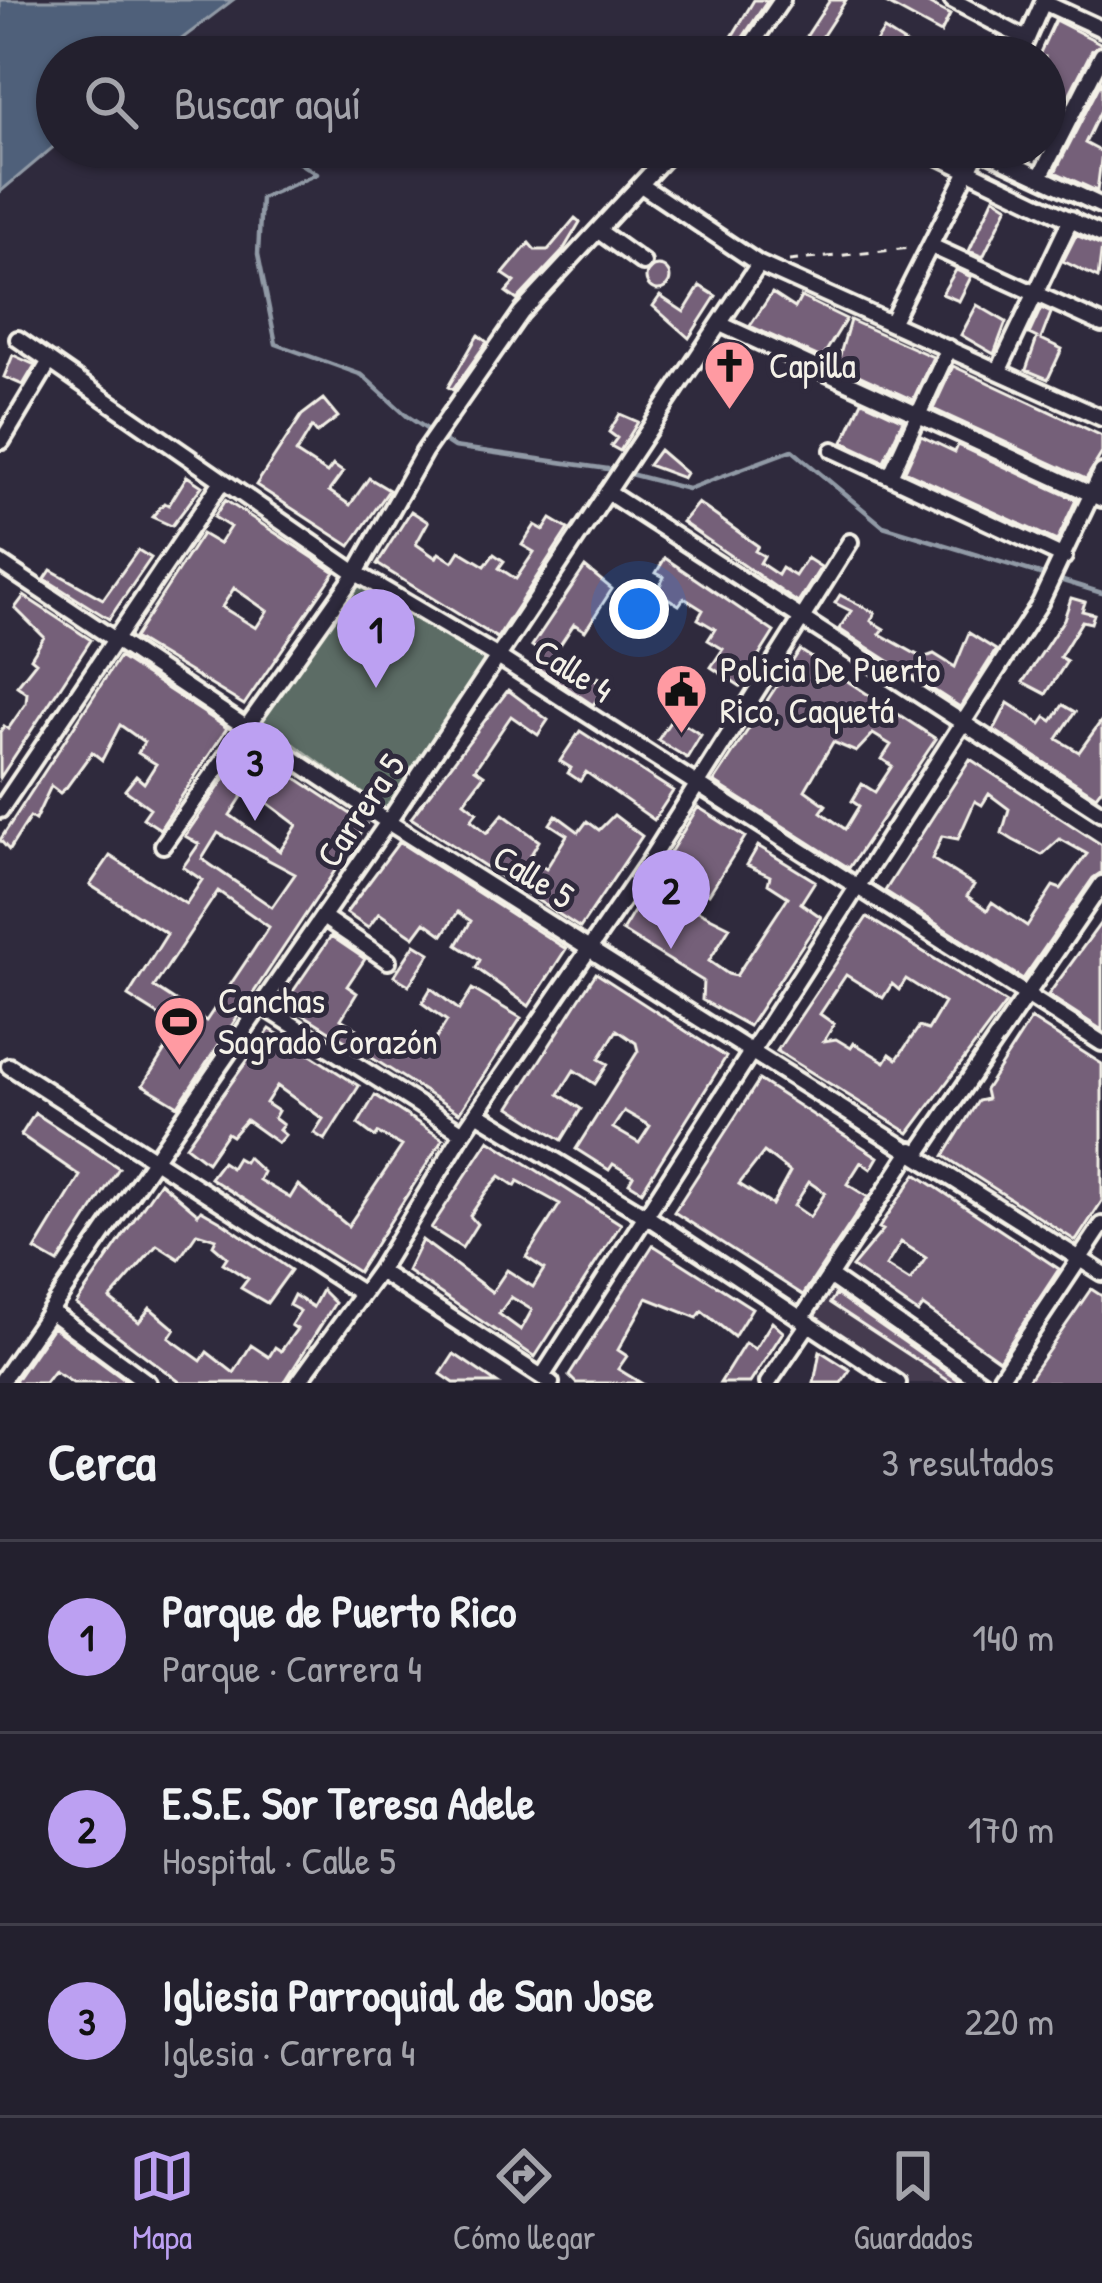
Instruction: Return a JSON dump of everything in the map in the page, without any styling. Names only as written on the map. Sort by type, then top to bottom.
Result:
[{"type":"street","points":[[757,36],[782,0]]},
{"type":"street","points":[[952,0],[1020,36]]},
{"type":"street","points":[[1027,36],[1044,1],[1102,29]]},
{"type":"street","points":[[1066,126],[1102,55]]},
{"type":"street","points":[[163,845],[356,573],[424,452],[521,313],[656,168]]},
{"type":"street","points":[[964,168],[1102,235]]},
{"type":"street","points":[[892,322],[971,168]]},
{"type":"street","points":[[1021,168],[1101,202]]},
{"type":"street","points":[[1040,177],[1045,168]]},
{"type":"street","points":[[641,184],[759,264],[1102,418]]},
{"type":"street","points":[[999,370],[1071,219]]},
{"type":"street","points":[[600,232],[643,263]]},
{"type":"street","points":[[931,246],[1102,324]]},
{"type":"street","name":"Carrera 5","points":[[0,1382],[149,1160],[263,1006],[759,264]]},
{"type":"street","points":[[720,324],[1097,496]]},
{"type":"street","name":"Calle 4","points":[[18,339],[356,573],[498,657],[1102,1043]]},
{"type":"street","points":[[890,476],[950,348]]},
{"type":"street","points":[[2,441],[50,361]]},
{"type":"street","points":[[833,450],[1062,562]]},
{"type":"street","points":[[379,1271],[546,1380],[646,1216],[1040,603],[1097,496],[1102,472]]},
{"type":"street","points":[[0,810],[222,481]]},
{"type":"street","points":[[611,486],[799,616],[1102,813]]},
{"type":"street","points":[[298,1383],[379,1271],[463,1133],[850,542]]},
{"type":"street","name":"Calle 5","points":[[0,563],[388,821],[1102,1273]]},
{"type":"street","points":[[768,1383],[829,1276],[1102,884]]},
{"type":"street","points":[[323,917],[388,961]]},
{"type":"street","points":[[263,1006],[463,1133]]},
{"type":"street","points":[[9,1066],[361,1293]]},
{"type":"street","points":[[477,1113],[646,1216],[898,1383]]},
{"type":"street","points":[[997,1383],[1102,1225]]},
{"type":"street","points":[[829,1276],[982,1383]]},
{"type":"street","points":[[50,1311],[148,1383]]},
{"type":"path","points":[[759,264],[931,246]]},
{"type":"shaded area","points":[[830,1282],[976,1383],[909,1383],[809,1313]]},
{"type":"green space","points":[[356,573],[493,657],[387,813],[260,719]]},
{"type":"water","points":[[0,0],[233,0],[186,36],[36,36],[36,162],[0,192]]},
{"type":"building","points":[[754,0],[768,0],[744,36],[732,36]]},
{"type":"building","points":[[830,0],[846,0],[823,36],[807,36]]},
{"type":"building","points":[[880,0],[922,0],[950,15],[941,33]]},
{"type":"building","points":[[1055,20],[1102,44],[1092,50],[1066,101],[1066,36],[1048,36]]},
{"type":"building","points":[[1102,80],[1102,108],[1085,143],[1102,152],[1097,191],[1055,172],[1066,168],[1066,150]]},
{"type":"building","points":[[994,197],[1008,206],[983,257],[969,251]]},
{"type":"building","points":[[575,218],[580,222],[562,252],[517,300],[506,292],[515,282],[503,274],[529,243],[535,250],[548,250]]},
{"type":"building","points":[[1076,235],[1102,246],[1098,278],[1063,261]]},
{"type":"building","points":[[658,266],[667,269],[667,287],[658,290],[649,287],[646,278],[649,269]]},
{"type":"building","points":[[956,270],[971,277],[959,301],[942,294]]},
{"type":"building","points":[[700,286],[716,296],[689,338],[653,306],[660,296],[684,312]]},
{"type":"building","points":[[772,293],[795,308],[801,297],[846,319],[822,358],[750,326]]},
{"type":"building","points":[[977,305],[1006,322],[994,354],[961,335]]},
{"type":"building","points":[[1041,308],[1051,313],[1041,339],[1062,349],[1048,379],[1026,370],[1037,338],[1029,334]]},
{"type":"building","points":[[850,320],[933,357],[913,400],[837,365]]},
{"type":"building","points":[[478,335],[487,342],[453,390],[448,387]]},
{"type":"building","points":[[13,355],[35,365],[23,385],[4,377]]},
{"type":"building","points":[[953,366],[1102,436],[1102,453],[1086,479],[933,409]]},
{"type":"building","points":[[323,399],[338,417],[317,433],[312,427],[296,453],[327,473],[333,465],[343,472],[329,491],[350,505],[369,478],[389,490],[350,546],[256,485],[302,415]]},
{"type":"building","points":[[862,401],[903,420],[884,461],[843,442]]},
{"type":"building","points":[[620,414],[638,422],[620,451],[611,446],[617,438],[609,432]]},
{"type":"building","points":[[921,436],[955,452],[958,445],[1076,500],[1057,541],[905,471]]},
{"type":"building","points":[[659,450],[686,473],[683,478],[648,465]]},
{"type":"building","points":[[187,476],[202,486],[172,526],[152,517],[164,503],[169,505]]},
{"type":"building","points":[[225,500],[335,572],[244,705],[134,638],[202,534],[219,544],[230,527],[214,517]],"holes":[[[234,588],[267,611],[256,628],[222,607]]]},
{"type":"building","points":[[698,503],[758,546],[755,551],[764,556],[760,563],[778,575],[782,568],[795,576],[807,558],[821,567],[798,603],[682,522]]},
{"type":"building","points":[[411,511],[428,522],[416,544],[436,558],[439,553],[453,562],[460,551],[485,566],[494,554],[504,561],[499,568],[516,579],[534,552],[522,545],[535,525],[544,530],[551,519],[568,529],[497,638],[377,564]]},
{"type":"building","points":[[138,550],[151,558],[109,619],[45,579],[51,570],[103,599]]},
{"type":"building","points":[[665,558],[774,632],[740,686],[711,667],[723,649],[708,640],[715,629],[698,619],[703,610],[684,598],[679,605],[666,597],[659,609],[651,604],[664,577],[656,573]]},
{"type":"building","points":[[585,567],[612,589],[585,631],[574,624],[554,654],[596,681],[598,677],[609,683],[593,705],[537,668],[539,651],[532,646]]},
{"type":"building","points":[[840,595],[875,613],[871,621],[884,629],[880,634],[923,658],[934,654],[955,667],[969,633],[996,650],[960,707],[839,629],[851,611],[835,603]]},
{"type":"building","points":[[24,596],[91,640],[0,778],[0,732],[4,726],[8,729],[26,703],[27,693],[17,686],[36,662],[31,658],[44,637],[15,608]]},
{"type":"building","points":[[1071,598],[1085,602],[1082,611],[1094,614],[1091,623],[1082,621],[1060,657],[1067,661],[1046,694],[1023,682],[1064,619]]},
{"type":"building","points":[[800,650],[936,739],[849,868],[714,782]],"holes":[[[873,734],[891,745],[882,759],[892,766],[875,792],[862,784],[852,801],[859,806],[845,829],[821,812],[826,805],[805,790],[833,742],[856,752]]]},
{"type":"building","points":[[119,657],[227,728],[160,829],[143,818],[150,808],[125,790],[136,776],[144,783],[156,764],[138,753],[144,742],[120,725],[102,760],[92,752],[60,793],[51,786],[35,820],[30,817],[9,850],[0,840]]},
{"type":"building","points":[[508,690],[548,720],[538,735],[511,716],[475,769],[484,775],[464,802],[477,812],[471,820],[487,833],[503,814],[539,841],[529,858],[546,869],[567,835],[550,824],[556,815],[579,832],[587,821],[599,830],[614,815],[642,836],[580,928],[411,818]]},
{"type":"building","points":[[1008,703],[1041,724],[1046,717],[1052,721],[1063,705],[1075,712],[1057,739],[1079,752],[1102,720],[1102,788],[1096,796],[994,730]]},
{"type":"building","points":[[673,717],[701,735],[687,758],[658,740]]},
{"type":"building","points":[[580,731],[673,791],[654,820],[586,772],[580,781],[568,773],[571,768],[560,761]]},
{"type":"building","points":[[241,755],[287,779],[290,774],[366,824],[178,1106],[143,1085],[179,1028],[128,996],[167,934],[90,885],[110,856],[186,904],[202,880],[183,867],[199,844],[185,836]],"holes":[[[251,783],[269,793],[265,801],[297,825],[280,851],[230,815]],[[218,833],[295,874],[272,907],[202,859]],[[218,891],[269,927],[206,1021],[154,987]]]},
{"type":"building","points":[[970,759],[1102,845],[1102,872],[1093,878],[1023,979],[885,891]],"holes":[[[989,794],[1009,809],[1002,833],[1013,840],[1042,855],[1060,839],[1087,854],[1061,889],[1053,886],[1027,926],[992,902],[987,910],[967,896],[974,885],[932,859],[942,836],[958,839],[975,801],[982,805]]]},
{"type":"building","points":[[698,807],[745,837],[709,894],[687,880],[674,899],[730,927],[709,961],[728,974],[736,976],[788,897],[768,884],[770,876],[747,865],[758,846],[815,881],[801,903],[821,917],[749,1026],[702,1000],[703,981],[622,931]]},
{"type":"building","points":[[399,842],[566,949],[529,1006],[476,968],[480,960],[457,945],[471,921],[458,912],[443,935],[425,922],[414,937],[379,913],[368,928],[346,913]]},
{"type":"building","points":[[867,917],[1006,1003],[909,1133],[777,1051]],"holes":[[[846,975],[883,998],[892,984],[899,990],[906,979],[944,1003],[928,1030],[919,1027],[897,1059],[890,1054],[885,1062],[854,1043],[851,1048],[836,1039],[824,1041],[834,1024],[820,1014]]]},
{"type":"building","points":[[1102,921],[1102,1030],[1048,995]]},
{"type":"building","points":[[331,936],[365,959],[347,986],[357,993],[341,1019],[374,1040],[378,1034],[415,1056],[427,1038],[434,1042],[447,1021],[422,1003],[431,988],[459,1010],[472,989],[521,1018],[459,1113],[285,1003]]},
{"type":"building","points":[[415,944],[430,953],[409,985],[394,976]]},
{"type":"building","points":[[596,973],[726,1057],[642,1191],[629,1183],[633,1176],[613,1164],[609,1170],[576,1149],[638,1051],[636,1043],[617,1030],[599,1059],[608,1064],[595,1084],[574,1070],[559,1094],[581,1109],[562,1140],[510,1107]],"holes":[[[624,1111],[650,1126],[639,1143],[613,1128]]]},
{"type":"building","points":[[1031,1019],[1102,1064],[1102,1201],[1076,1241],[944,1156],[978,1101],[987,1099],[985,1090]]},
{"type":"building","points":[[270,1029],[359,1086],[325,1140],[314,1133],[323,1119],[277,1086],[266,1103],[278,1111],[274,1118],[283,1125],[279,1130],[285,1135],[278,1143],[246,1120],[232,1136],[227,1133],[207,1162],[186,1146]]},
{"type":"building","points":[[759,1080],[878,1157],[871,1169],[861,1162],[847,1184],[868,1197],[803,1295],[674,1212]],"holes":[[[764,1152],[790,1172],[772,1205],[739,1184]],[[809,1182],[825,1193],[810,1217],[794,1206]]]},
{"type":"building","points":[[375,1095],[443,1139],[358,1272],[210,1178],[222,1162],[231,1168],[237,1158],[244,1162],[247,1157],[263,1172],[259,1180],[290,1198],[298,1185],[348,1226],[402,1146],[378,1133],[375,1137],[358,1124]]},
{"type":"building","points":[[35,1113],[119,1168],[58,1263],[35,1250],[80,1176],[21,1135]]},
{"type":"building","points":[[489,1140],[621,1224],[535,1357],[407,1271],[422,1240],[492,1292],[507,1270],[533,1287],[544,1269],[526,1257],[560,1204],[500,1176],[470,1216],[477,1224],[462,1248],[431,1228]],"holes":[[[511,1297],[532,1310],[521,1330],[499,1314]]]},
{"type":"building","points":[[916,1174],[1059,1269],[999,1360],[923,1306],[918,1313],[852,1267],[883,1230],[879,1228]],"holes":[[[901,1242],[926,1258],[910,1281],[886,1266]]]},
{"type":"building","points":[[160,1182],[198,1214],[201,1210],[222,1222],[291,1270],[267,1303],[241,1288],[248,1279],[223,1263],[227,1257],[213,1245],[216,1239],[197,1233],[179,1259],[157,1245],[110,1299],[139,1322],[150,1308],[175,1329],[169,1338],[201,1361],[207,1352],[234,1373],[251,1345],[269,1357],[275,1347],[281,1351],[297,1329],[291,1325],[300,1311],[289,1305],[294,1295],[313,1307],[322,1290],[335,1303],[284,1383],[181,1383],[76,1304]]},
{"type":"building","points":[[653,1245],[752,1308],[734,1337],[702,1311],[697,1318],[647,1298],[618,1350],[627,1356],[618,1369],[641,1383],[576,1383],[569,1376]]},
{"type":"building","points":[[1091,1289],[1102,1296],[1102,1383],[1026,1383]]},
{"type":"building","points":[[836,1294],[963,1383],[952,1383],[830,1303]]},
{"type":"building","points":[[772,1322],[783,1332],[750,1383],[720,1383],[745,1343],[755,1349]]},
{"type":"building","points":[[53,1327],[129,1383],[73,1383],[54,1371],[45,1383],[14,1383]]},
{"type":"building","points":[[820,1351],[850,1370],[841,1383],[814,1383]]},
{"type":"building","points":[[454,1354],[497,1383],[454,1383],[441,1374]]},
{"type":"waterway","points":[[307,168],[317,174],[261,198],[258,254],[276,344],[362,375],[407,416],[454,447],[615,470]]},
{"type":"waterway","points":[[626,473],[688,489],[792,450],[883,526],[1102,593]]},
{"type":"place","name":"Capilla","points":[[730,411]]},
{"type":"place","name":"Parque de Puerto Rico","points":[[376,688]]},
{"type":"place","name":"Policia De Puerto Rico, Caquetá","points":[[681,736]]},
{"type":"place","name":"Igliesia Parroquial de San Jose","points":[[255,821]]},
{"type":"place","name":"E.S.E. Sor Teresa Adele","points":[[671,949]]},
{"type":"place","name":"Canchas Sagrado Corazón","points":[[179,1067]]}]
